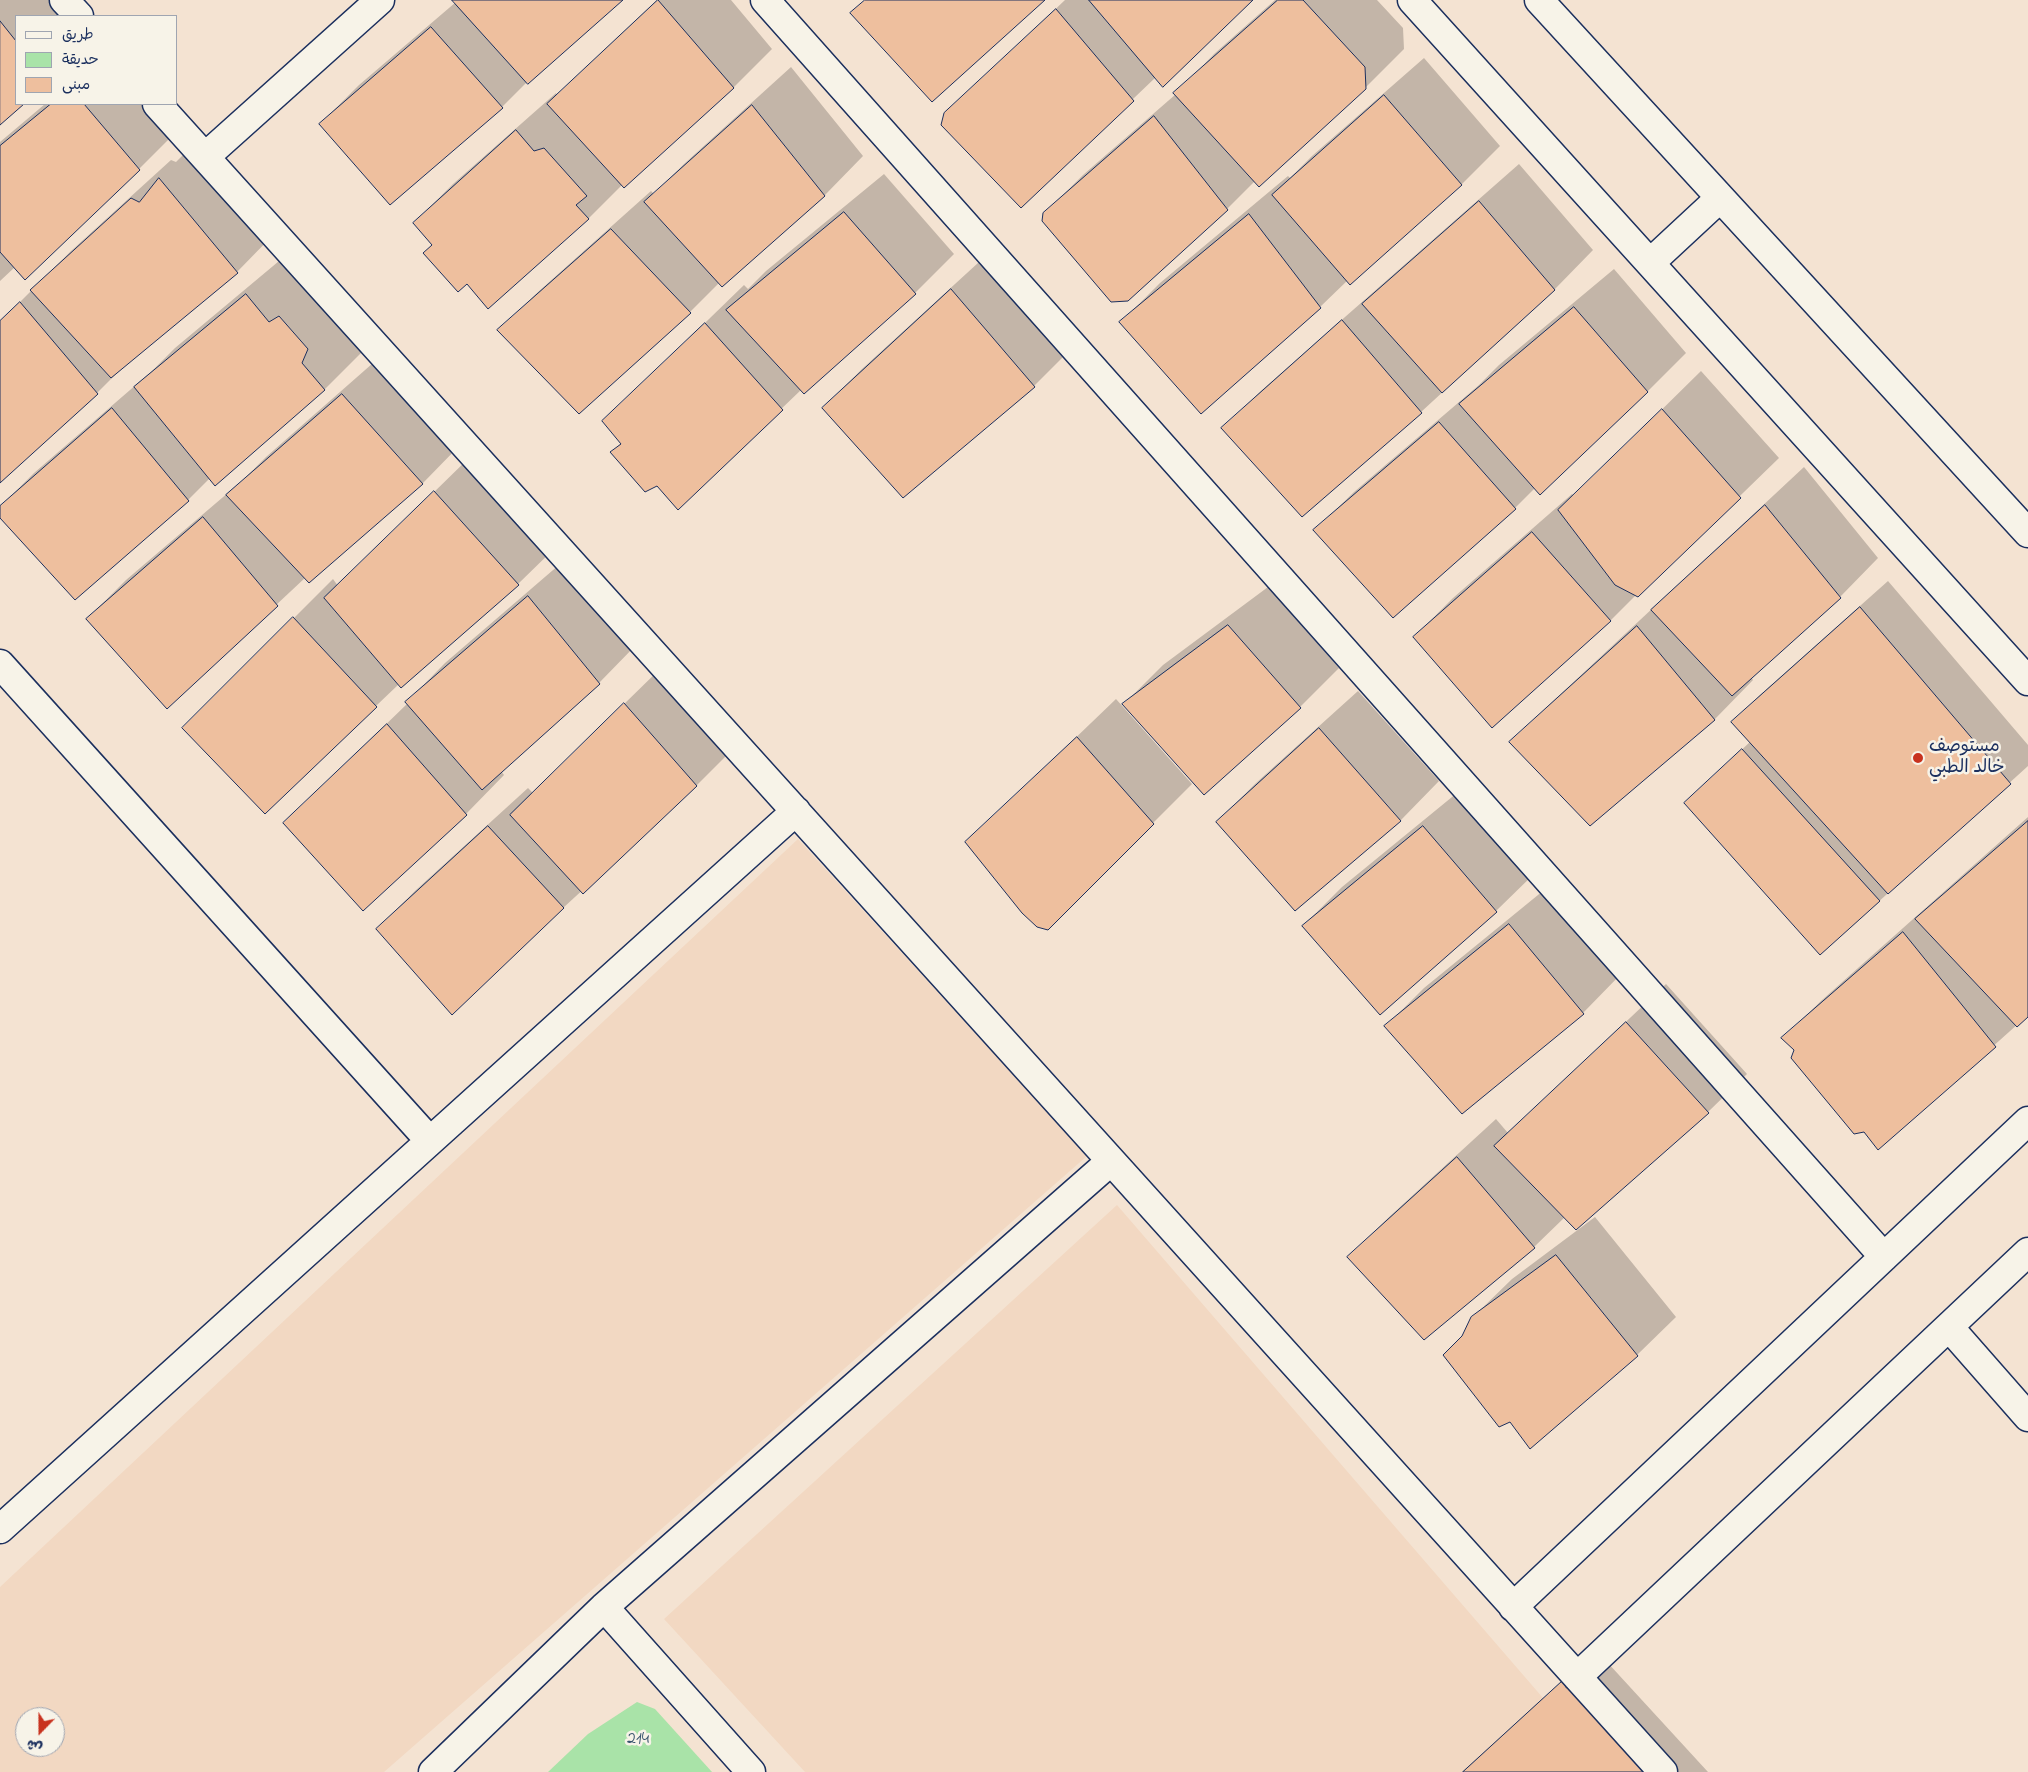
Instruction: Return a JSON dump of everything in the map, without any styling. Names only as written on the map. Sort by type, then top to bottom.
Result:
[{"type":"street","points":[[64,0],[77,15]]},
{"type":"street","points":[[205,157],[380,0]]},
{"type":"street","points":[[765,0],[1884,1258]]},
{"type":"street","points":[[1412,0],[2028,681]]},
{"type":"street","points":[[1538,0],[2028,533]]},
{"type":"street","points":[[158,105],[1663,1772]]},
{"type":"street","points":[[1650,263],[1720,198]]},
{"type":"street","points":[[0,664],[430,1141]]},
{"type":"street","points":[[0,1529],[796,811]]},
{"type":"street","points":[[1513,1607],[2028,1121]]},
{"type":"street","points":[[433,1772],[604,1607],[1111,1160]]},
{"type":"street","points":[[1576,1677],[2028,1252]]},
{"type":"street","points":[[1949,1327],[2028,1417]]},
{"type":"street","points":[[604,1607],[751,1772]]},
{"type":"shaded area","points":[[798,839],[1087,1156],[384,1772],[0,1772],[0,1587]]},
{"type":"shaded area","points":[[1117,1205],[1607,1772],[805,1772],[664,1619]]},
{"type":"green space","name":"214","points":[[637,1702],[655,1709],[712,1772],[548,1772],[588,1734]]},
{"type":"building","points":[[452,0],[623,0],[528,84]]},
{"type":"building","points":[[658,0],[734,88],[624,188],[547,104]]},
{"type":"building","points":[[865,0],[1045,0],[932,102],[850,13]]},
{"type":"building","points":[[1089,0],[1253,0],[1163,87]]},
{"type":"building","points":[[1278,0],[1303,0],[1365,67],[1366,89],[1259,187],[1173,93]]},
{"type":"building","points":[[1056,9],[1134,101],[1021,208],[941,125],[944,113]]},
{"type":"building","points":[[0,21],[15,40],[15,105],[23,105],[0,125]]},
{"type":"building","points":[[431,27],[503,108],[390,205],[319,124]]},
{"type":"building","points":[[1384,95],[1462,185],[1350,285],[1272,195]]},
{"type":"building","points":[[50,105],[85,105],[140,170],[25,280],[0,252],[0,146]]},
{"type":"building","points":[[752,105],[825,196],[722,287],[644,202]]},
{"type":"building","points":[[1154,116],[1228,210],[1128,301],[1111,302],[1042,221],[1043,213]]},
{"type":"building","points":[[516,130],[534,151],[544,148],[587,196],[576,205],[589,219],[488,309],[467,284],[458,292],[423,253],[432,245],[413,223]]},
{"type":"building","points":[[159,178],[238,273],[111,378],[30,290],[131,198],[139,202]]},
{"type":"building","points":[[1479,201],[1555,290],[1442,393],[1362,304]]},
{"type":"building","points":[[844,212],[916,294],[804,394],[726,310]]},
{"type":"building","points":[[1249,214],[1321,308],[1201,414],[1119,322]]},
{"type":"building","points":[[611,229],[691,313],[579,414],[497,330]]},
{"type":"building","points":[[951,289],[1035,387],[903,498],[822,408]]},
{"type":"building","points":[[246,294],[269,322],[279,316],[308,349],[302,363],[325,390],[215,486],[134,387]]},
{"type":"building","points":[[20,302],[98,394],[0,483],[0,321]]},
{"type":"building","points":[[1574,307],[1648,392],[1540,495],[1459,404]]},
{"type":"building","points":[[1342,320],[1422,413],[1302,517],[1221,428]]},
{"type":"building","points":[[705,323],[783,410],[678,510],[657,486],[645,492],[610,452],[621,444],[602,421]]},
{"type":"building","points":[[342,394],[423,484],[309,583],[226,495]]},
{"type":"building","points":[[112,408],[189,501],[75,600],[0,518],[0,506]]},
{"type":"building","points":[[1662,409],[1741,498],[1638,597],[1615,585],[1558,510]]},
{"type":"building","points":[[1439,422],[1516,509],[1393,618],[1313,530]]},
{"type":"building","points":[[434,491],[519,585],[401,688],[324,598]]},
{"type":"building","points":[[1765,505],[1841,598],[1732,696],[1651,610]]},
{"type":"building","points":[[203,517],[278,606],[167,709],[86,619]]},
{"type":"building","points":[[1532,532],[1611,621],[1492,728],[1413,637]]},
{"type":"building","points":[[528,596],[600,684],[482,790],[405,702]]},
{"type":"building","points":[[1860,607],[2011,784],[1888,894],[1731,722]]},
{"type":"building","points":[[293,617],[377,707],[265,814],[182,728]]},
{"type":"building","points":[[1228,625],[1301,708],[1204,795],[1122,704]]},
{"type":"building","points":[[1637,626],[1715,720],[1590,826],[1509,742]]},
{"type":"building","points":[[624,703],[697,786],[583,894],[510,815]]},
{"type":"building","points":[[387,724],[467,815],[363,911],[283,823]]},
{"type":"building","points":[[1319,728],[1401,821],[1295,911],[1216,822]]},
{"type":"building","points":[[1077,737],[1154,824],[1048,930],[1037,927],[1022,913],[965,842]]},
{"type":"building","points":[[1742,749],[1880,901],[1820,955],[1684,803]]},
{"type":"building","points":[[2028,821],[2028,1017],[2017,1027],[1915,919]]},
{"type":"building","points":[[488,826],[564,908],[452,1015],[376,929]]},
{"type":"building","points":[[1423,826],[1497,912],[1380,1015],[1302,926]]},
{"type":"building","points":[[1509,924],[1584,1014],[1462,1114],[1384,1026]]},
{"type":"building","points":[[1903,932],[1996,1047],[1878,1150],[1864,1132],[1854,1134],[1791,1058],[1794,1050],[1781,1038]]},
{"type":"building","points":[[1626,1022],[1709,1113],[1576,1230],[1494,1146]]},
{"type":"building","points":[[1457,1157],[1535,1248],[1424,1340],[1347,1257]]},
{"type":"building","points":[[1556,1255],[1638,1356],[1530,1449],[1510,1422],[1499,1427],[1443,1355],[1462,1336],[1471,1317]]},
{"type":"building","points":[[1568,1676],[1656,1772],[1463,1772]]},
{"type":"place","name":"مستوصف خالد الطبي","points":[[1918,758]]}]
